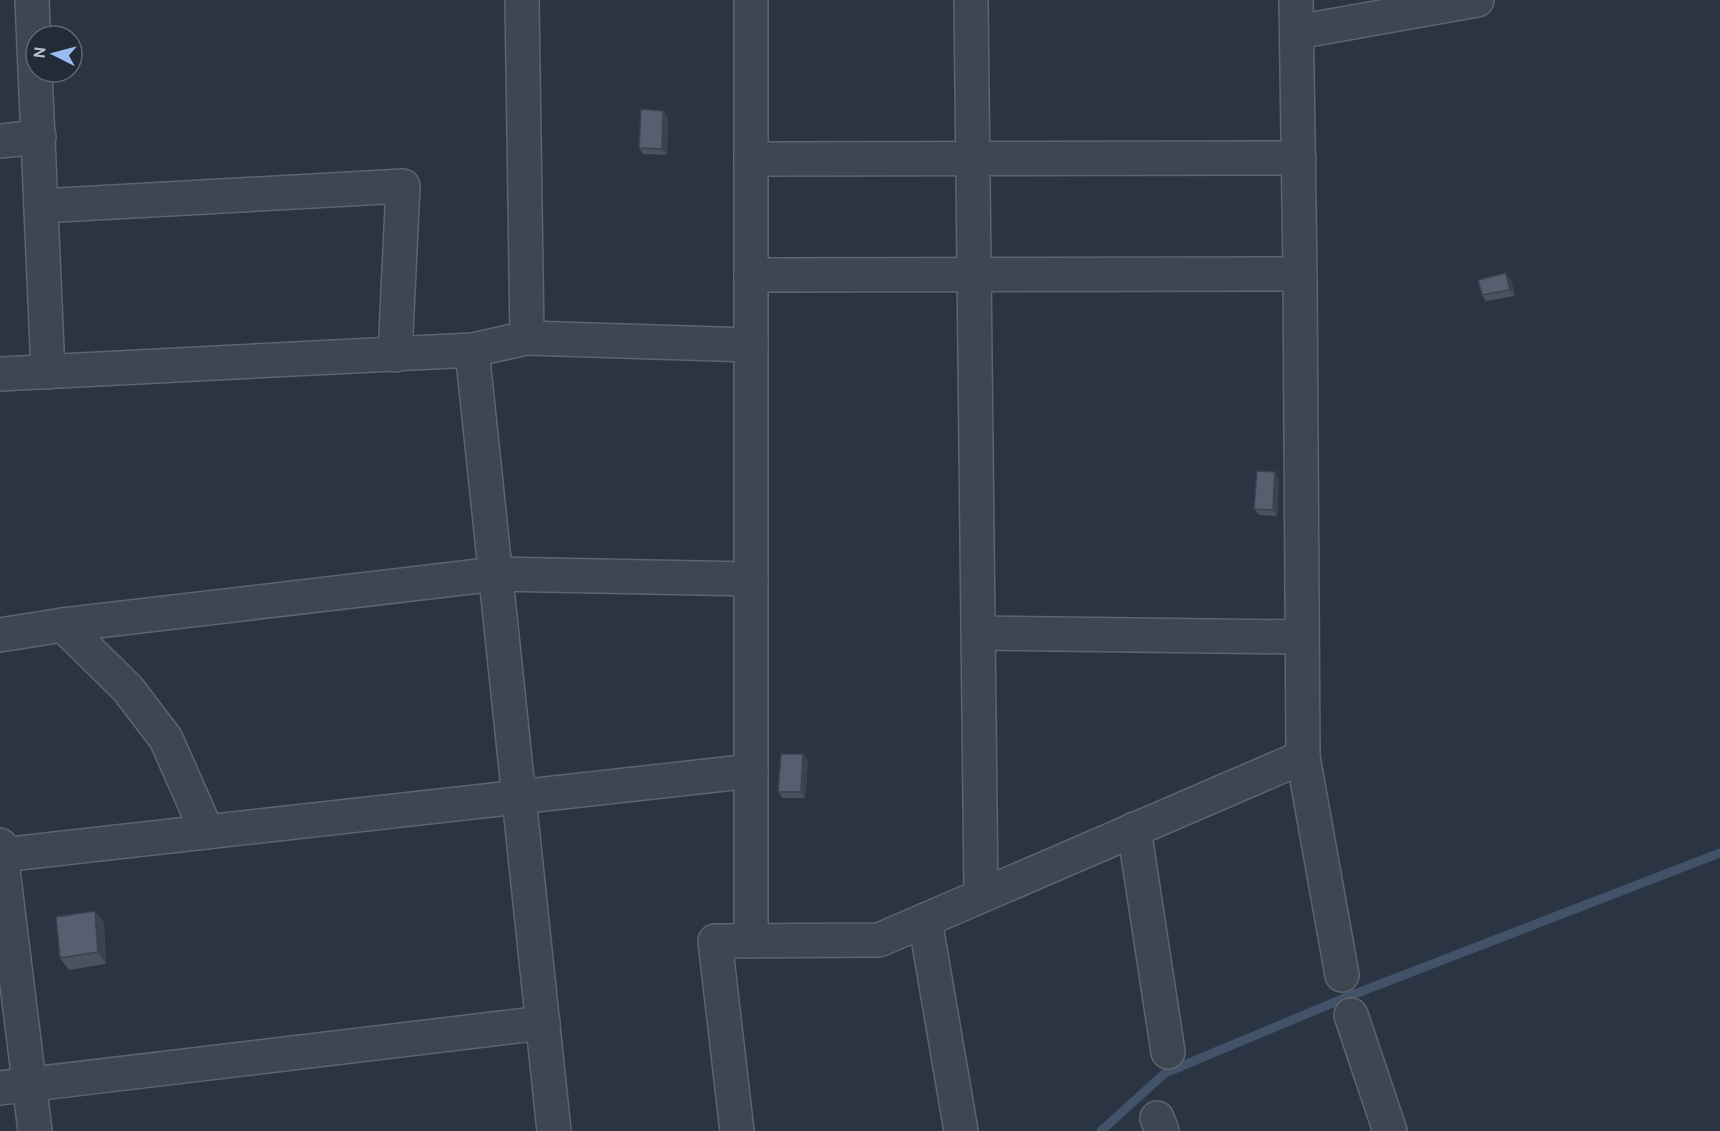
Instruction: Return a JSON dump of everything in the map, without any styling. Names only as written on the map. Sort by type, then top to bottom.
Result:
[{"type":"street","points":[[32,0],[48,372]]},
{"type":"street","points":[[522,0],[528,338]]},
{"type":"street","points":[[751,0],[751,941]]},
{"type":"street","points":[[971,0],[981,895]]},
{"type":"street","points":[[1296,0],[1303,757],[1342,975]]},
{"type":"street","points":[[1297,32],[1477,0]]},
{"type":"street","points":[[0,141],[39,137]]},
{"type":"street","points":[[751,159],[1299,158]]},
{"type":"street","points":[[41,206],[403,186],[394,355]]},
{"type":"street","points":[[751,274],[1300,274]]},
{"type":"street","points":[[0,374],[472,350],[528,338],[751,345]]},
{"type":"street","points":[[472,350],[554,1131]]},
{"type":"street","points":[[0,634],[496,574],[751,579]]},
{"type":"street","points":[[63,625],[128,689],[166,739],[207,832]]},
{"type":"street","points":[[978,633],[1302,637]]},
{"type":"street","points":[[737,1131],[715,941],[879,940],[1303,757]]},
{"type":"street","points":[[35,1131],[14,1086],[1,850],[207,832],[751,771]]},
{"type":"street","points":[[1134,829],[1168,1052]]},
{"type":"street","points":[[925,920],[961,1131]]},
{"type":"street","points":[[1351,1015],[1390,1131]]},
{"type":"street","points":[[14,1086],[543,1023]]},
{"type":"building","points":[[641,109],[663,111],[662,149],[639,148]]},
{"type":"building","points":[[1506,273],[1510,290],[1482,295],[1478,280]]},
{"type":"building","points":[[1257,471],[1275,472],[1273,510],[1254,509]]},
{"type":"building","points":[[781,754],[803,754],[801,792],[778,792]]},
{"type":"building","points":[[95,911],[98,952],[60,958],[56,917]]},
{"type":"waterway","points":[[1101,1131],[1165,1073],[1347,997],[1720,853]]}]
